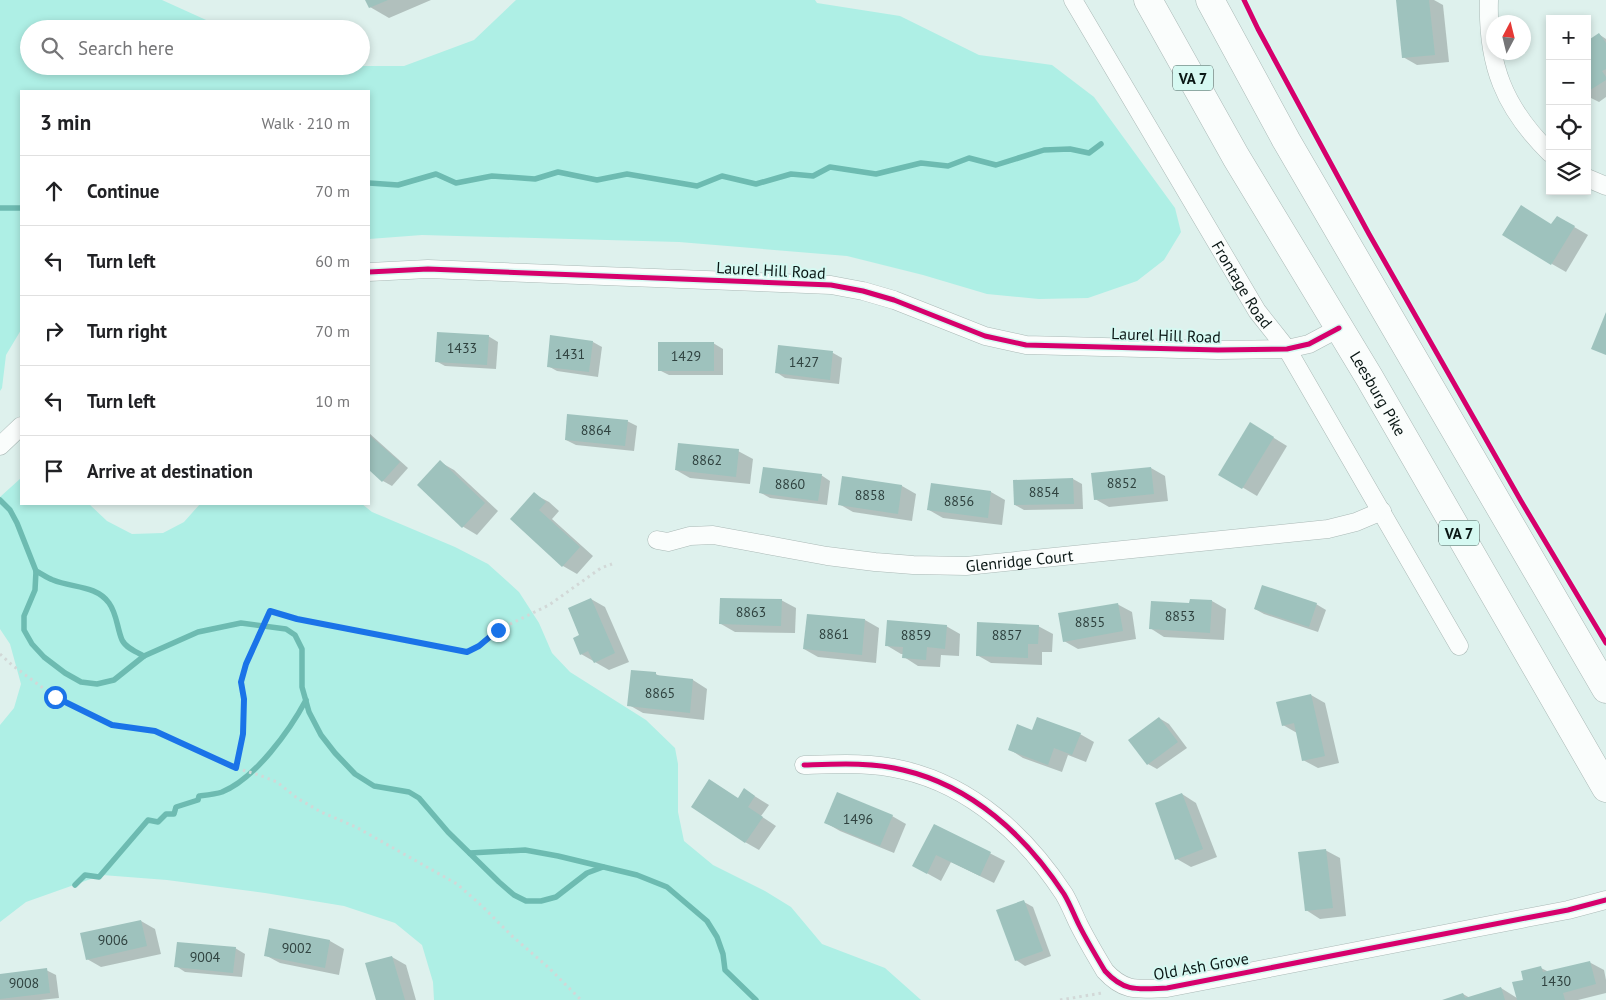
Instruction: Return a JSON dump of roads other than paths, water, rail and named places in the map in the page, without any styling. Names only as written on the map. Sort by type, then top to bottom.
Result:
[{"type":"highway","name":"Leesburg Pike","points":[[1148,0],[1236,157],[1369,377],[1606,788]]},
{"type":"highway","points":[[1210,0],[1286,140],[1606,689]]},
{"type":"street","name":"Frontage Road","points":[[1073,0],[1256,311],[1287,349],[1459,646]]},
{"type":"street","points":[[1489,0],[1488,26],[1492,56],[1502,85],[1517,115],[1534,138],[1547,150]]},
{"type":"street","points":[[1591,180],[1606,186]]},
{"type":"street","name":"Laurel Hill Road","points":[[370,272],[428,269],[823,284],[863,291],[894,300],[985,336],[1026,345],[1218,350],[1287,349],[1309,344],[1339,328]]},
{"type":"street","points":[[0,446],[20,427]]},
{"type":"street","name":"Glenridge Court","points":[[656,540],[668,542],[690,536],[713,535],[827,556],[874,562],[966,566],[1328,529],[1356,522],[1382,511]]},
{"type":"street","name":"Old Ash Grove","points":[[804,765],[856,764],[902,770],[922,775],[942,784],[983,807],[1015,833],[1050,874],[1066,896],[1105,971],[1122,986],[1132,988],[1166,988],[1322,956],[1568,910],[1606,900]]},
{"type":"waterway","points":[[370,183],[398,185],[436,174],[456,183],[492,176],[535,179],[558,172],[597,180],[627,174],[697,186],[722,176],[756,184],[791,174],[813,176],[830,167],[876,174],[921,163],[948,166],[969,158],[996,165],[1044,150],[1070,149],[1089,153],[1101,144]]},
{"type":"waterway","points":[[0,208],[20,208]]},
{"type":"waterway","points":[[0,500],[10,510],[17,523],[36,571],[35,590],[24,616],[24,630],[32,644],[44,657],[65,673],[81,682],[97,684],[114,680],[144,656],[198,632],[241,623],[286,629],[295,635],[302,649],[302,687],[309,712],[321,735],[335,753],[355,774],[374,786],[409,792],[419,798],[448,832],[514,895],[526,901],[541,901],[556,897],[587,873],[603,867]]},
{"type":"waterway","points":[[36,571],[60,583],[91,590],[104,597],[114,612],[124,643],[132,650],[144,656]]},
{"type":"waterway","points":[[75,885],[85,875],[99,877],[148,820],[158,822],[166,814],[174,814],[176,807],[198,800],[199,796],[222,792],[247,776],[281,739],[306,700]]},
{"type":"waterway","points":[[470,853],[525,850],[637,875],[667,887],[707,921],[717,937],[723,954],[725,970],[756,1000]]}]
